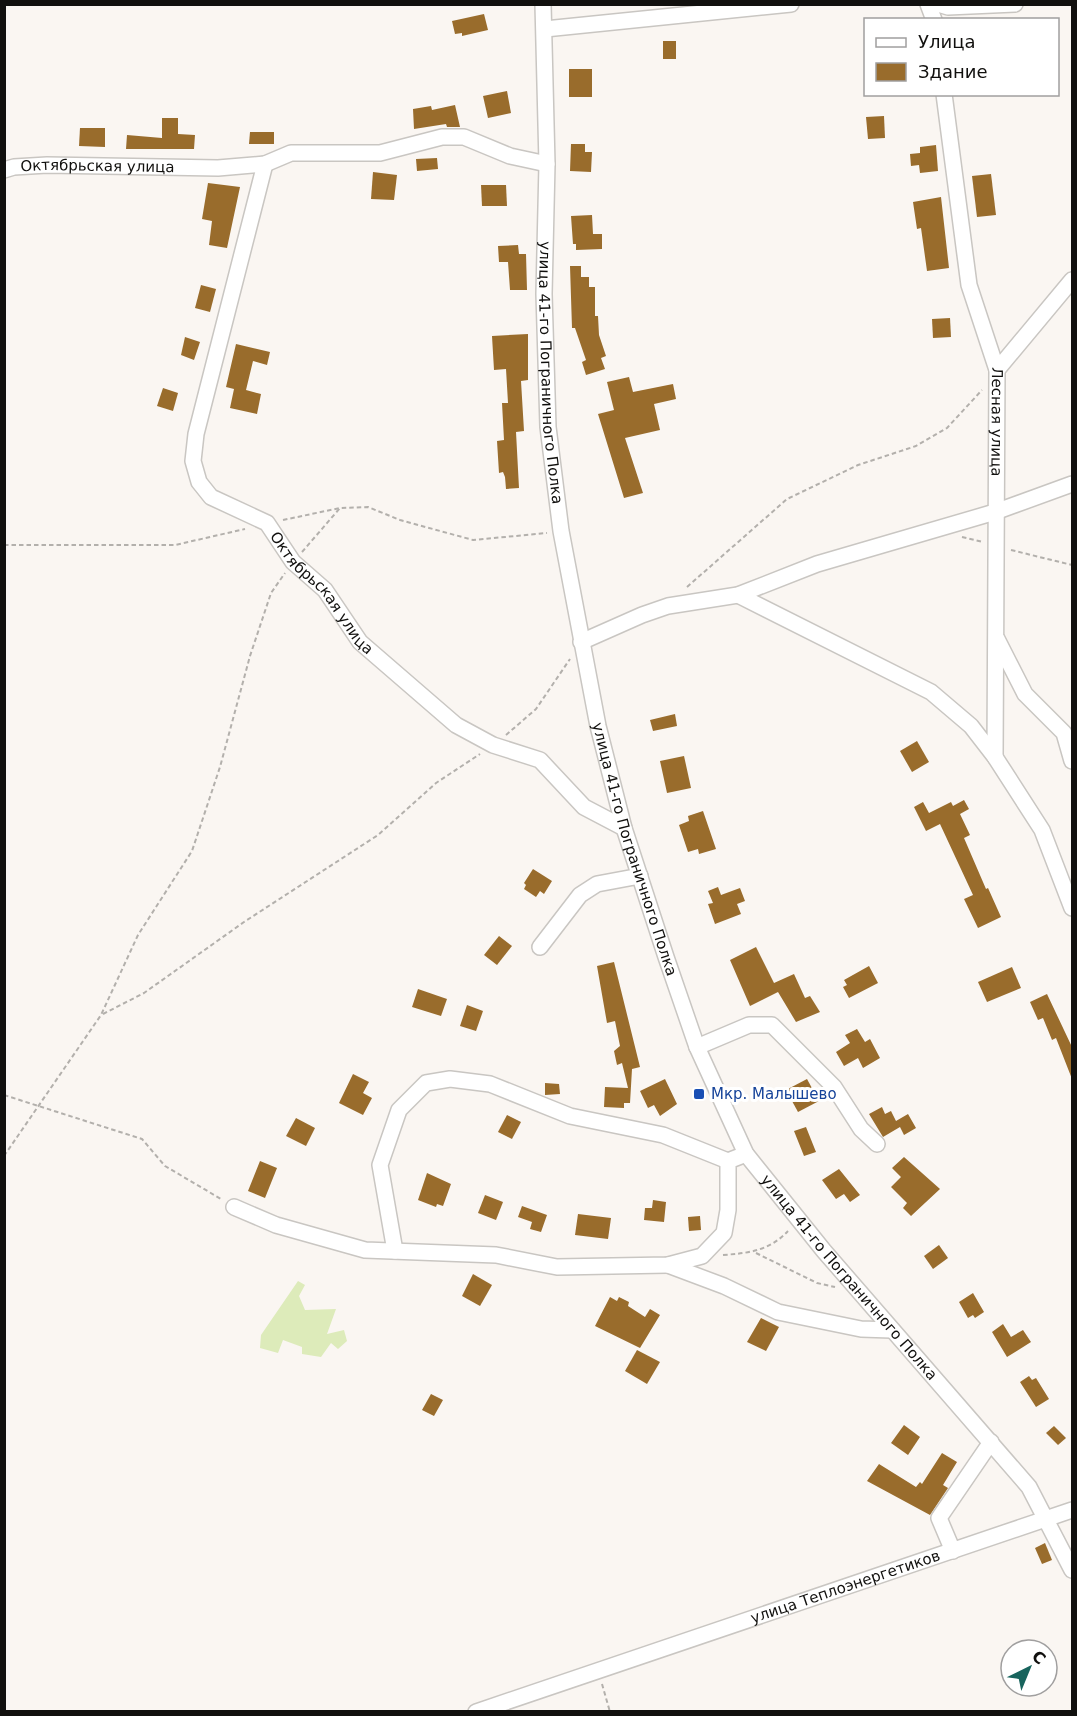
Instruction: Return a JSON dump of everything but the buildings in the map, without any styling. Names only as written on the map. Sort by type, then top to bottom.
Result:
[{"type":"street","name":"улица 41-го Пограничного Полка","points":[[543,4],[547,164],[544,294],[548,427],[561,531],[597,726],[624,828],[697,1047],[746,1154],[858,1292],[1029,1487],[1048,1519],[1072,1570]]},
{"type":"street","points":[[545,29],[791,4]]},
{"type":"street","points":[[938,4],[948,7],[1015,4]]},
{"type":"street","name":"Лесная улица","points":[[944,96],[969,285],[997,370],[995,757]]},
{"type":"street","name":"Октябрьская улица","points":[[4,170],[47,165],[218,168],[265,164],[291,153],[380,153],[442,136],[464,137],[510,156],[547,164]]},
{"type":"street","name":"Октябрьская улица","points":[[265,164],[196,434],[193,461],[199,482],[211,497],[267,524],[293,562],[325,590],[360,642],[456,725],[494,745],[540,760],[584,807],[624,828]]},
{"type":"street","points":[[997,370],[1072,280]]},
{"type":"street","points":[[581,642],[668,606],[738,595],[817,564],[995,512],[1072,484]]},
{"type":"street","points":[[738,595],[930,692],[970,726],[995,757],[1042,830],[1072,908]]},
{"type":"street","points":[[995,636],[1025,694],[1065,733],[1072,761]]},
{"type":"street","points":[[540,947],[580,895],[597,884],[640,876]]},
{"type":"street","points":[[697,1047],[749,1025],[772,1025],[834,1087],[861,1129],[877,1144]]},
{"type":"street","points":[[395,1251],[380,1164],[399,1110],[426,1083],[450,1079],[490,1084],[570,1116],[663,1135],[728,1161],[746,1154]]},
{"type":"street","points":[[234,1207],[276,1225],[365,1250],[496,1255],[557,1268],[668,1265],[702,1257],[724,1233],[728,1210],[728,1161]]},
{"type":"street","points":[[668,1265],[724,1286],[778,1312],[861,1329],[891,1330]]},
{"type":"street","points":[[953,1551],[939,1518],[991,1442]]},
{"type":"street","name":"улица Теплоэнергетиков","points":[[477,1712],[1072,1510]]},
{"type":"path","points":[[668,606],[717,559],[788,499],[858,465],[916,446],[947,428],[975,399],[997,370]]},
{"type":"path","points":[[4,1156],[101,1015],[138,935],[192,851],[220,767],[271,593],[293,562],[340,508]]},
{"type":"path","points":[[101,1015],[144,993],[244,922],[378,835],[436,783],[494,745],[536,709],[581,642]]},
{"type":"path","points":[[4,1095],[142,1139],[165,1166],[234,1207]]},
{"type":"path","points":[[702,1257],[756,1253],[779,1241],[799,1221]]},
{"type":"path","points":[[756,1253],[817,1283],[858,1292]]},
{"type":"path","points":[[598,1670],[610,1712]]},
{"type":"green space","points":[[298,1281],[305,1285],[299,1296],[305,1310],[336,1309],[327,1334],[344,1330],[347,1341],[338,1349],[331,1343],[321,1357],[302,1354],[302,1347],[283,1340],[278,1353],[260,1348],[261,1335]]},
{"type":"place","name":"Мкр. Малышево","points":[[699,1094]]}]
